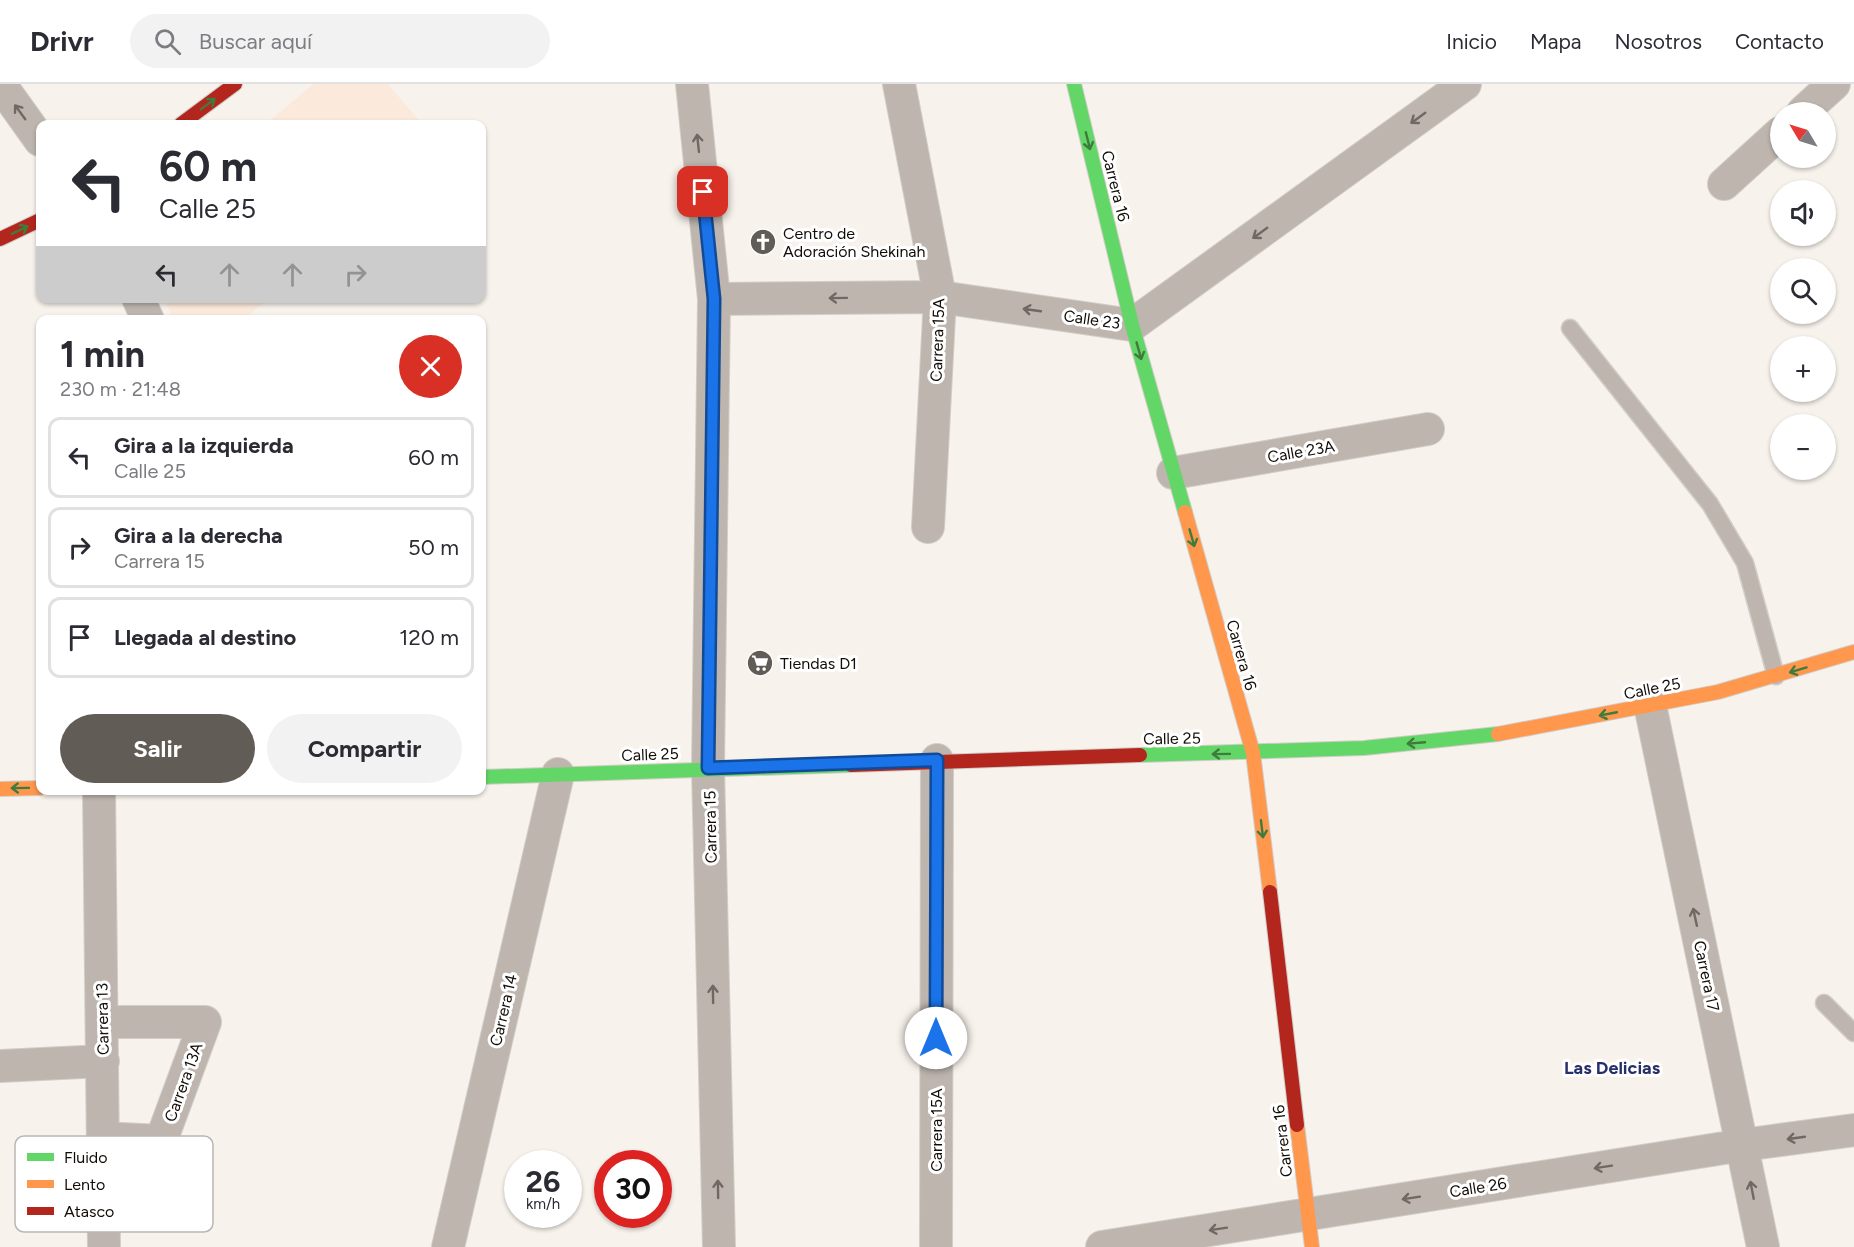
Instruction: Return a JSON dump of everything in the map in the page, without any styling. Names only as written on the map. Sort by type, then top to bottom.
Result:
[{"type":"street","points":[[0,84],[36,134]]},
{"type":"street","points":[[187,120],[235,84]]},
{"type":"street","name":"Carrera 15","points":[[692,84],[714,299],[708,768],[719,1247]]},
{"type":"street","name":"Carrera 15A","points":[[899,84],[940,297],[928,527]]},
{"type":"street","name":"Carrera 16","points":[[1074,84],[1132,325],[1252,753],[1312,1247]]},
{"type":"street","name":"Calle 23","points":[[714,299],[940,297],[1132,325],[1465,84]]},
{"type":"street","points":[[1814,102],[1834,84]]},
{"type":"street","points":[[1724,184],[1770,142]]},
{"type":"street","points":[[0,239],[36,222]]},
{"type":"street","name":"Calle 23A","points":[[1173,473],[1428,429]]},
{"type":"street","name":"Calle 25","points":[[486,777],[937,760],[1252,753],[1364,748],[1514,732],[1650,705],[1776,676],[1854,652]]},
{"type":"street","name":"Carrera 17","points":[[1650,705],[1763,1247]]},
{"type":"street","name":"Carrera 15A","points":[[936,1247],[937,760]]},
{"type":"street","name":"Carrera 14","points":[[448,1247],[558,774]]},
{"type":"street","points":[[0,789],[36,788]]},
{"type":"street","name":"Carrera 13","points":[[99,795],[103,1136]]},
{"type":"street","name":"Carrera 13A","points":[[102,1022],[205,1022],[164,1136]]},
{"type":"street","points":[[0,1066],[103,1061]]},
{"type":"street","name":"Calle 26","points":[[1102,1247],[1743,1145],[1854,1130]]},
{"type":"street","name":"Carrera 13","points":[[104,1232],[104,1247]]},
{"type":"lane","points":[[1570,328],[1710,504],[1745,563],[1776,676]]},
{"type":"lane","points":[[1824,1003],[1854,1033]]},
{"type":"shaded area","points":[[313,84],[388,84],[419,120],[271,120]]},
{"type":"shaded area","points":[[166,303],[263,303],[249,315],[171,315]]},
{"type":"traffic: fast","points":[[1074,84],[1132,325],[1185,512]]},
{"type":"traffic: fast","points":[[1140,755],[1364,748],[1498,734]]},
{"type":"traffic: fast","points":[[486,777],[851,765]]},
{"type":"traffic: slow","points":[[1185,512],[1253,753],[1270,892]]},
{"type":"traffic: slow","points":[[1498,734],[1718,692],[1854,652]]},
{"type":"traffic: slow","points":[[0,789],[36,788]]},
{"type":"traffic: slow","points":[[1297,1125],[1312,1247]]},
{"type":"traffic: jam","points":[[186,120],[235,84]]},
{"type":"traffic: jam","points":[[0,239],[36,222]]},
{"type":"traffic: jam","points":[[851,765],[1140,755]]},
{"type":"traffic: jam","points":[[1270,892],[1297,1125]]},
{"type":"place","name":"Centro de Adoración Shekinah","points":[[763,242]]},
{"type":"place","name":"Tiendas D1","points":[[760,663]]},
{"type":"district","name":"Las Delicias","points":[[1612,1068]]},
{"type":"route","points":[[703,192],[714,299],[708,768],[937,760],[936,1038]]}]
